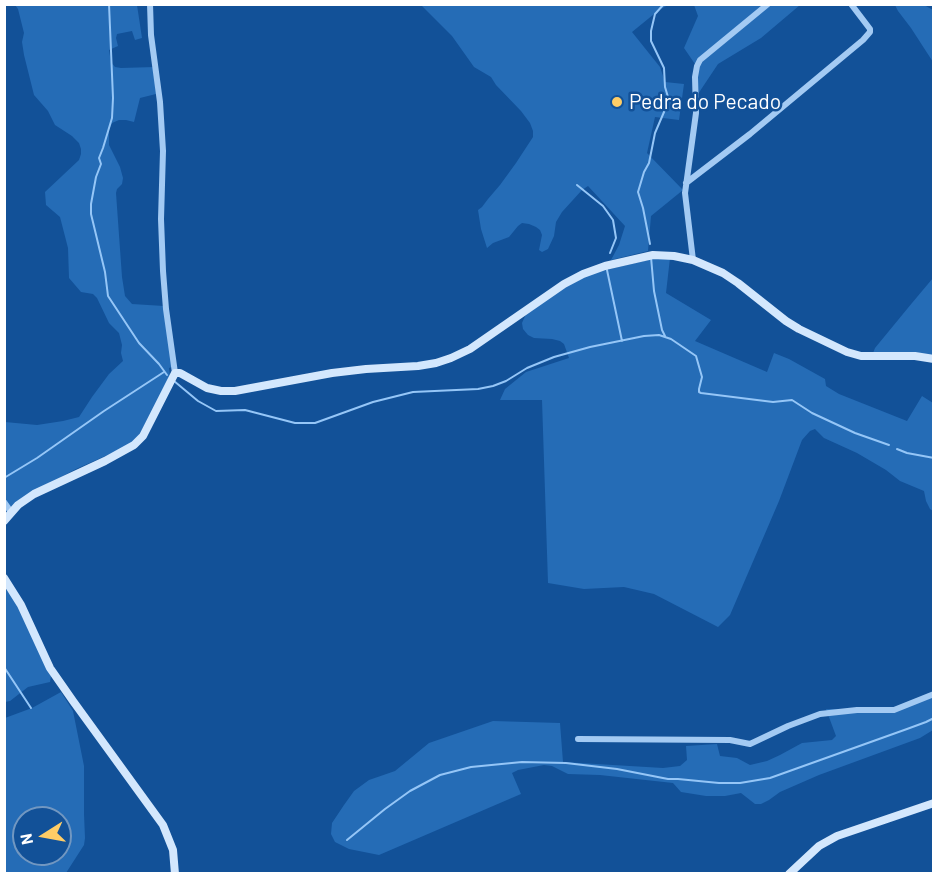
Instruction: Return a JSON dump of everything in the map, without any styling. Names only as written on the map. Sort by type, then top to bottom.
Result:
[{"type":"street","points":[[4,520],[18,505],[34,494],[134,445],[146,430],[175,374],[163,271],[161,219],[163,151],[150,4]]},
{"type":"street","points":[[693,260],[686,210],[686,183],[696,114],[697,66],[708,53],[768,4]]},
{"type":"street","points":[[686,183],[750,134],[863,40],[870,29],[851,4]]},
{"type":"street","points":[[175,374],[180,374],[207,388],[235,391],[332,373],[428,365],[470,349],[564,284],[604,266],[654,255],[693,260],[723,273],[786,321],[847,352],[861,356],[915,356],[933,359]]},
{"type":"street","points":[[4,502],[11,512]]},
{"type":"street","points":[[4,578],[21,605],[50,668],[163,825],[173,850],[175,873]]},
{"type":"street","points":[[578,739],[730,740],[750,744],[820,714],[857,710],[894,710],[933,694]]},
{"type":"street","points":[[789,873],[819,846],[837,836],[933,803]]},
{"type":"shaded area","points":[[15,5],[137,5],[142,38],[135,40],[132,31],[117,34],[118,46],[109,50],[111,62],[115,67],[121,68],[155,67],[156,94],[140,98],[134,122],[119,120],[112,123],[109,130],[109,145],[123,178],[116,193],[125,296],[132,304],[164,306],[172,367],[169,368],[170,376],[138,437],[130,445],[76,469],[27,495],[5,512],[5,422],[37,425],[79,417],[109,374],[123,361],[119,333],[109,323],[97,298],[93,294],[81,292],[69,278],[68,248],[60,217],[46,205],[45,192],[79,160],[81,149],[72,136],[55,125],[48,111],[34,95],[24,55],[22,42],[24,33]]},
{"type":"shaded area","points":[[421,5],[668,5],[632,32],[660,67],[665,82],[684,84],[679,120],[655,117],[647,153],[683,190],[651,216],[648,251],[611,260],[625,226],[588,186],[562,212],[556,222],[554,236],[548,249],[542,252],[539,250],[542,235],[540,230],[522,223],[509,237],[487,248],[478,210],[516,163],[533,137],[533,131],[521,111],[491,77],[474,67],[452,36]]},
{"type":"shaded area","points":[[694,5],[800,5],[761,38],[718,64],[698,94],[697,67],[684,48],[698,16]]},
{"type":"shaded area","points":[[895,5],[924,5],[933,10],[933,62],[898,11]]},
{"type":"shaded area","points":[[657,258],[670,258],[666,293],[711,320],[695,341],[767,372],[774,353],[825,379],[826,386],[839,394],[907,421],[922,396],[933,403],[933,511],[926,501],[924,491],[900,481],[857,453],[824,438],[815,429],[802,440],[779,501],[730,615],[718,627],[654,594],[624,587],[584,589],[548,583],[542,400],[500,400],[505,389],[526,372],[569,358],[564,344],[560,341],[534,338],[523,329],[522,323],[526,314],[555,293],[589,274]]},
{"type":"shaded area","points":[[933,278],[933,356],[914,352],[873,353],[875,348]]},
{"type":"shaded area","points":[[4,587],[14,599],[51,676],[50,682],[28,687],[10,701],[5,702]]},
{"type":"shaded area","points":[[61,692],[73,711],[84,766],[85,838],[84,845],[72,864],[72,806],[12,806],[12,866],[70,866],[66,873],[5,873],[5,718],[32,708]]},
{"type":"shaded area","points":[[933,696],[933,730],[920,738],[819,775],[780,792],[761,804],[755,804],[741,793],[706,796],[681,792],[673,783],[568,774],[552,766],[544,765],[512,773],[521,794],[379,855],[349,849],[335,842],[331,834],[332,823],[344,805],[354,791],[369,780],[395,771],[429,743],[493,721],[560,723],[563,762],[663,768],[680,766],[687,760],[686,746],[717,744],[720,756],[737,758],[750,765],[767,761],[802,743],[832,740],[836,736],[826,709],[898,709]]},
{"type":"waterway","points":[[109,4],[112,118],[99,158],[101,164],[96,177],[91,214],[105,272],[108,296],[139,343],[167,375]]},
{"type":"waterway","points":[[650,244],[638,192],[649,163],[655,133],[667,105],[664,68],[651,41],[655,14],[664,4]]},
{"type":"waterway","points":[[577,185],[603,206],[613,220],[616,238],[610,253]]},
{"type":"waterway","points":[[651,257],[654,291],[665,336]]},
{"type":"waterway","points":[[607,270],[622,341]]},
{"type":"waterway","points":[[174,381],[198,401],[216,411],[245,410],[295,423],[315,423],[373,402],[413,392],[478,389],[493,386],[554,357],[590,347],[659,335],[671,339],[696,356],[702,377],[699,389],[701,393],[773,402],[792,400],[812,413],[855,433],[889,445]]},
{"type":"waterway","points":[[4,478],[164,372]]},
{"type":"waterway","points":[[897,449],[934,458]]},
{"type":"waterway","points":[[4,667],[31,708]]},
{"type":"waterway","points":[[347,840],[410,791],[440,775],[471,767],[522,762],[566,763],[617,769],[668,779],[740,783],[770,778],[934,718]]},
{"type":"place","name":"Pedra do Pecado","points":[[617,102]]}]
